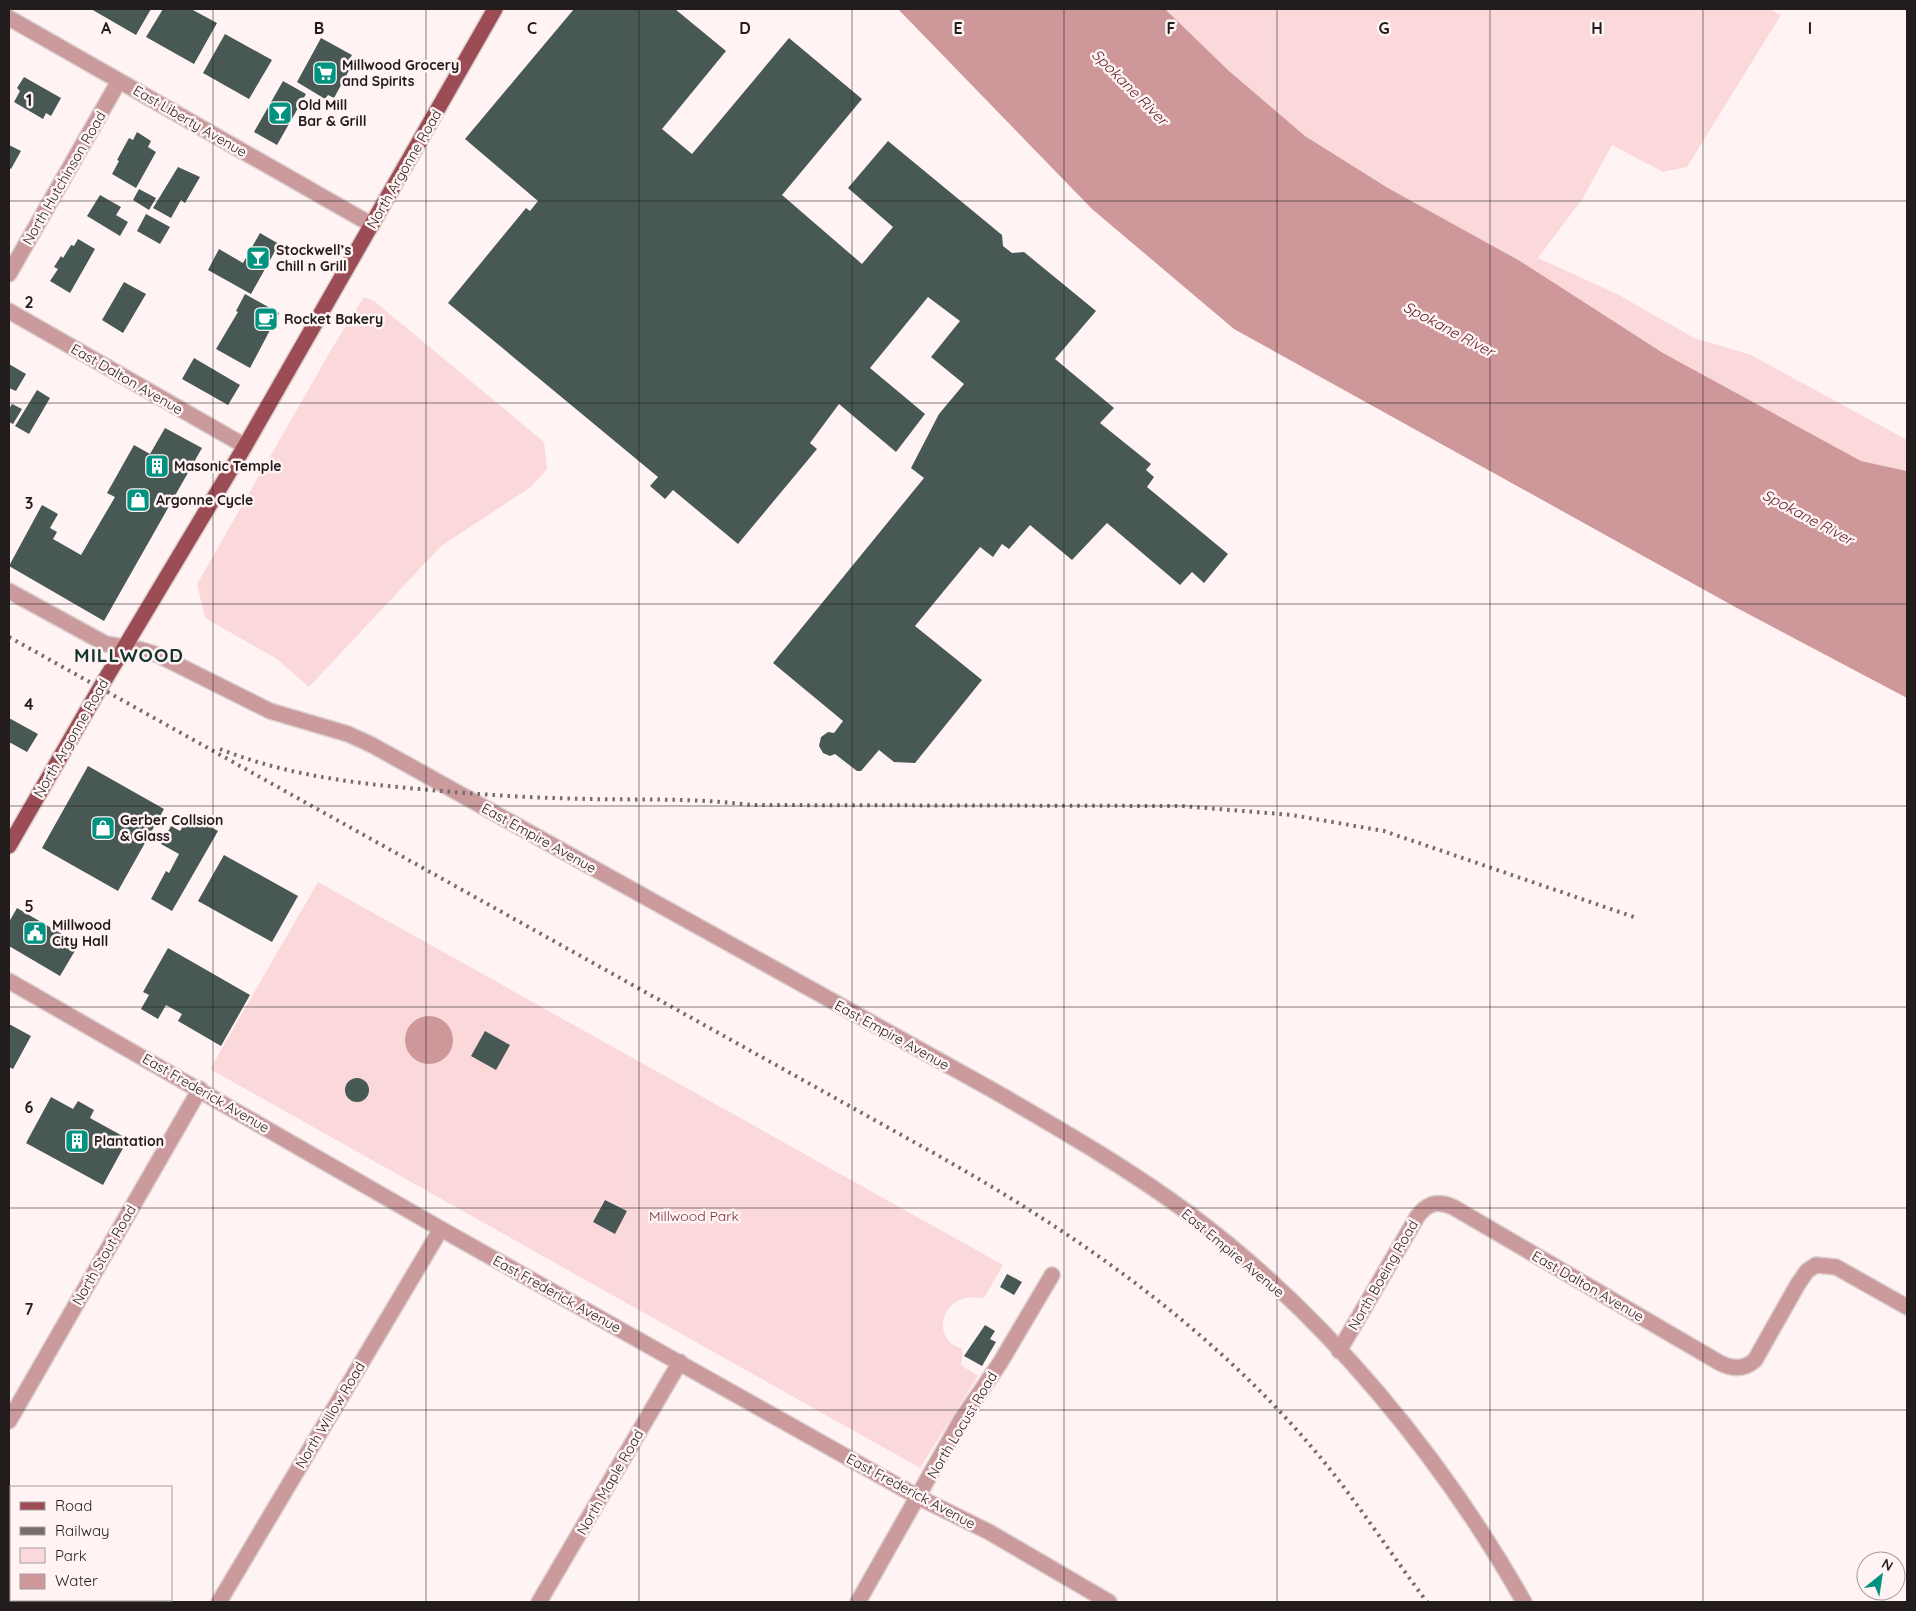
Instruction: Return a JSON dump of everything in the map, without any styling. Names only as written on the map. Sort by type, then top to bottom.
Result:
[{"type":"main road","name":"North Argonne Road","points":[[9,846],[245,446],[495,9]]},
{"type":"street","name":"East Liberty Avenue","points":[[9,18],[372,225]]},
{"type":"street","name":"North Hutchinson Road","points":[[9,274],[119,81]]},
{"type":"street","name":"East Dalton Avenue","points":[[9,311],[245,446]]},
{"type":"street","name":"East Empire Avenue","points":[[9,591],[95,640],[158,655],[270,711],[348,734],[372,744],[1081,1142],[1154,1189],[1229,1246],[1284,1295],[1339,1351],[1400,1419],[1431,1459],[1482,1532],[1524,1602]]},
{"type":"street","name":"East Frederick Avenue","points":[[9,981],[200,1089],[440,1229],[918,1497],[989,1532],[1109,1602]]},
{"type":"street","name":"North Stout Road","points":[[9,1421],[200,1089]]},
{"type":"street","name":"East Dalton Avenue","points":[[1433,1204],[1440,1203],[1453,1207],[1720,1363],[1733,1368],[1744,1367],[1758,1356],[1803,1277],[1816,1265],[1836,1267],[1907,1307]]},
{"type":"street","name":"North Boeing Road","points":[[1339,1351],[1417,1217],[1433,1204]]},
{"type":"street","name":"North Willow Road","points":[[220,1602],[440,1229]]},
{"type":"street","name":"North Locust Road","points":[[858,1602],[962,1420],[1000,1363],[1052,1275]]},
{"type":"street","name":"North Maple Road","points":[[540,1602],[680,1362]]},
{"type":"green space","points":[[1165,9],[1770,9],[1781,15],[1687,167],[1663,172],[1612,145],[1583,198],[1538,258],[1617,294],[1694,338],[1751,355],[1907,440],[1907,471],[1861,461],[1663,353],[1520,261],[1388,188],[1305,136],[1229,71]]},
{"type":"green space","points":[[364,297],[374,301],[544,442],[547,469],[531,487],[441,546],[309,687],[277,659],[205,618],[197,584],[334,345]]},
{"type":"green space","name":"Millwood Park","points":[[318,882],[1003,1265],[984,1298],[969,1298],[957,1301],[949,1308],[944,1317],[943,1327],[945,1336],[951,1344],[961,1348],[963,1353],[961,1365],[978,1376],[920,1468],[210,1069]]},
{"type":"water","name":"Spokane River","points":[[898,9],[1165,9],[1229,71],[1305,136],[1388,188],[1520,261],[1663,353],[1861,461],[1907,471],[1907,698],[1737,608],[1234,329],[1092,209]]},
{"type":"water","points":[[424,1016],[434,1016],[446,1023],[453,1035],[453,1045],[446,1057],[434,1064],[424,1064],[416,1060],[409,1053],[405,1045],[405,1035],[409,1027],[416,1020]]},
{"type":"building","points":[[91,9],[151,9],[136,35]]},
{"type":"building","points":[[163,9],[191,9],[217,23],[194,64],[146,37]]},
{"type":"building","points":[[574,9],[675,9],[726,51],[662,129],[692,154],[789,38],[862,99],[782,195],[862,264],[893,227],[848,188],[888,141],[1002,235],[1003,246],[1012,253],[1024,252],[1096,311],[1055,359],[1114,408],[1100,423],[1151,464],[1146,470],[1154,477],[1147,487],[1228,554],[1204,583],[1192,572],[1180,585],[1107,523],[1072,560],[1030,525],[1009,549],[1002,544],[993,557],[980,547],[915,626],[982,680],[915,763],[894,762],[879,750],[861,771],[857,771],[835,754],[830,756],[823,753],[819,746],[821,737],[828,732],[834,733],[843,721],[773,663],[924,478],[911,468],[939,414],[964,384],[931,357],[960,321],[928,297],[870,368],[925,414],[896,452],[839,404],[810,443],[817,449],[738,544],[673,490],[665,499],[650,486],[658,477],[448,303],[526,208],[530,211],[538,201],[465,139]]},
{"type":"building","points":[[225,34],[272,60],[249,99],[203,73]]},
{"type":"building","name":"Millwood Grocery and Spirits","points":[[321,38],[352,55],[349,60],[353,63],[334,98],[328,95],[325,99],[297,82]]},
{"type":"building","points":[[24,77],[61,98],[51,116],[46,113],[43,119],[14,102],[20,91],[17,88]]},
{"type":"building","name":"Old Mill Bar & Grill","points":[[283,81],[306,94],[277,145],[254,132]]},
{"type":"building","points":[[137,132],[151,141],[148,147],[156,152],[136,188],[112,174],[129,138],[133,140]]},
{"type":"building","points":[[9,145],[21,151],[11,169],[9,168]]},
{"type":"building","points":[[178,167],[200,177],[185,203],[181,200],[171,218],[153,208]]},
{"type":"building","points":[[139,189],[156,198],[149,210],[133,200]]},
{"type":"building","points":[[100,195],[121,207],[116,215],[128,222],[120,236],[87,216]]},
{"type":"building","points":[[146,214],[170,227],[160,244],[137,231]]},
{"type":"building","points":[[260,233],[279,244],[251,294],[208,270],[219,249],[243,263]]},
{"type":"building","points":[[78,239],[95,249],[70,293],[50,281],[58,269],[54,267],[61,256],[63,258],[71,245],[74,246]]},
{"type":"building","points":[[124,282],[146,294],[123,333],[102,320]]},
{"type":"building","points":[[245,294],[279,313],[250,368],[216,349],[238,312],[236,311]]},
{"type":"building","points":[[194,358],[240,385],[228,405],[182,379]]},
{"type":"building","points":[[9,364],[26,374],[16,391],[9,388]]},
{"type":"building","points":[[37,390],[50,398],[29,434],[15,426]]},
{"type":"building","points":[[12,404],[22,409],[13,424],[9,422],[9,409]]},
{"type":"building","points":[[165,428],[202,448],[104,621],[9,566],[42,505],[58,514],[50,528],[57,532],[53,539],[81,555],[115,497],[107,493],[134,445],[150,454]]},
{"type":"building","points":[[9,718],[38,734],[27,752],[9,742]]},
{"type":"building","name":"Gerber Collsion & Glass","points":[[88,766],[164,809],[118,891],[42,848]]},
{"type":"building","points":[[189,815],[218,831],[172,911],[151,899],[166,871],[169,873],[179,854],[161,844],[171,826],[180,831]]},
{"type":"building","points":[[224,855],[298,896],[272,942],[198,901]]},
{"type":"building","name":"Millwood City Hall","points":[[17,908],[79,944],[60,976],[9,946],[9,922]]},
{"type":"building","points":[[168,948],[250,995],[221,1046],[178,1021],[182,1014],[166,1005],[158,1019],[141,1009],[149,995],[143,992]]},
{"type":"building","points":[[9,1024],[31,1036],[13,1069],[9,1067]]},
{"type":"building","points":[[485,1031],[510,1045],[496,1070],[471,1056]]},
{"type":"building","points":[[357,1078],[366,1081],[369,1090],[366,1099],[357,1102],[348,1099],[345,1090],[348,1081]]},
{"type":"building","name":"Plantation","points":[[51,1097],[73,1109],[78,1101],[94,1110],[90,1118],[128,1139],[103,1185],[26,1143]]},
{"type":"building","points":[[605,1200],[627,1211],[615,1234],[593,1222]]},
{"type":"building","points":[[1007,1274],[1022,1282],[1014,1295],[1000,1287]]},
{"type":"building","points":[[985,1325],[995,1331],[990,1339],[996,1342],[982,1366],[964,1356]]},
{"type":"railway","points":[[9,637],[939,1156],[1046,1221],[1098,1256],[1198,1333],[1288,1420],[1342,1484],[1427,1602]]},
{"type":"railway","points":[[220,749],[272,766],[351,782],[510,796],[569,799],[690,800],[751,805],[1182,806],[1292,815],[1384,831],[1634,917]]},
{"type":"place","name":"Millwood Grocery and Spirits","points":[[325,73]]},
{"type":"place","name":"Old Mill Bar & Grill","points":[[280,113]]},
{"type":"place","name":"Stockwell’s Chill n Grill","points":[[258,258]]},
{"type":"place","name":"Rocket Bakery","points":[[266,319]]},
{"type":"place","name":"Masonic Temple","points":[[157,466]]},
{"type":"place","name":"Argonne Cycle","points":[[138,500]]},
{"type":"place","name":"Gerber Collsion & Glass","points":[[103,828]]},
{"type":"place","name":"Millwood City Hall","points":[[35,933]]},
{"type":"place","name":"Plantation","points":[[77,1141]]},
{"type":"district","name":"MILLWOOD","points":[[129,655]]}]
